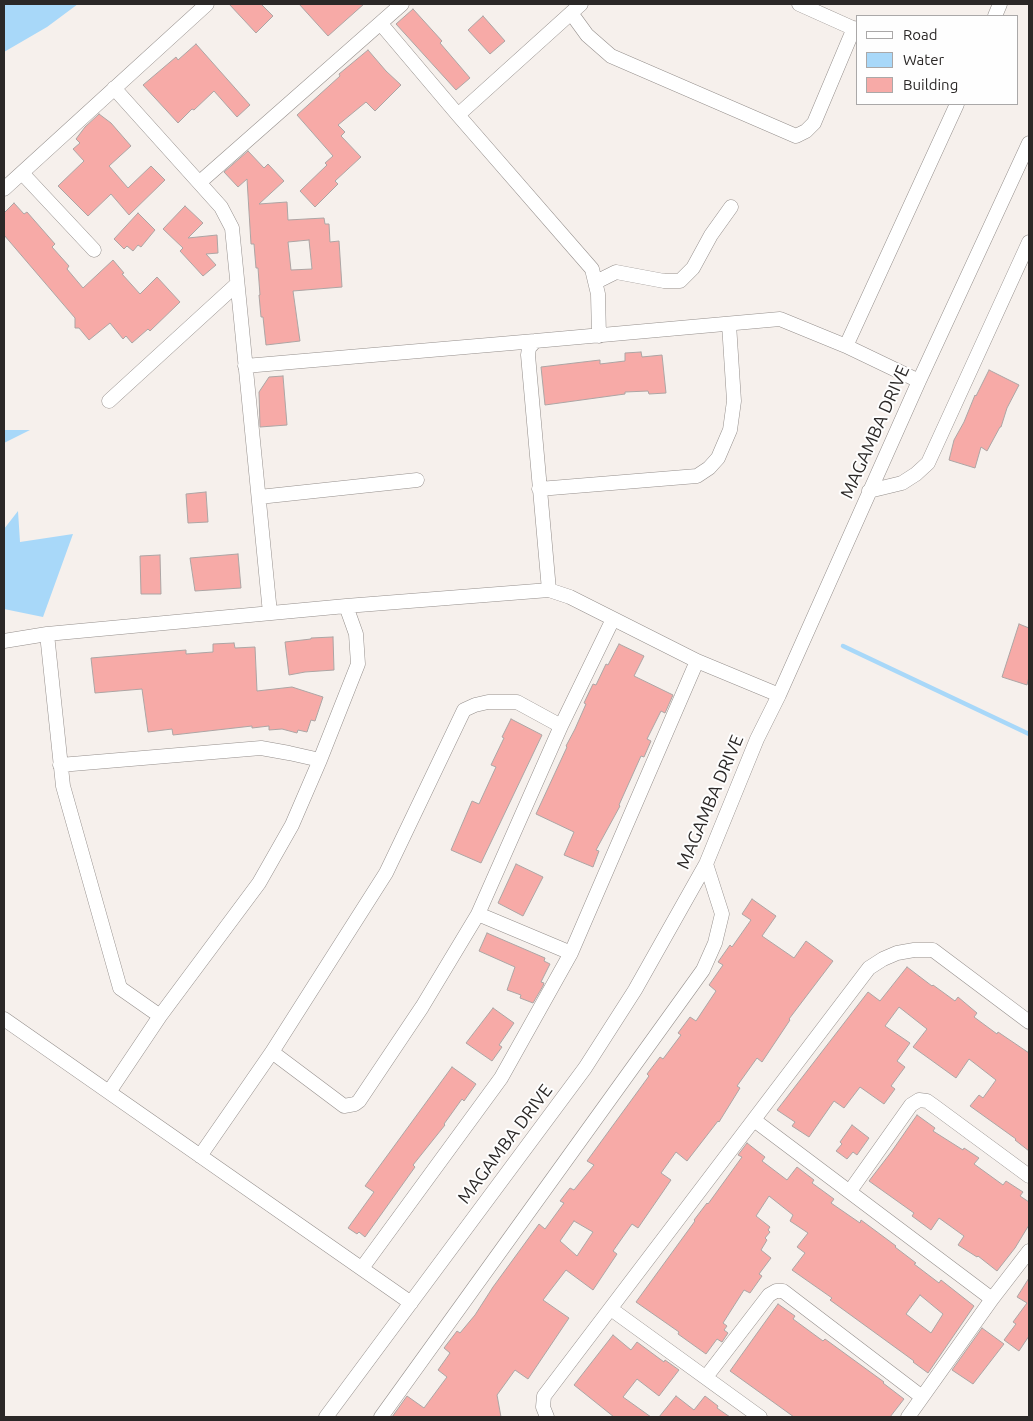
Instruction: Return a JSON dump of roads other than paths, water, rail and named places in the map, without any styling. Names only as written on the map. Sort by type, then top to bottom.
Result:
[{"type":"street","points":[[4,188],[207,4]]},
{"type":"street","points":[[200,182],[402,4]]},
{"type":"street","points":[[458,115],[576,8],[587,35],[611,56],[796,136],[806,131],[814,123],[855,29],[799,4]]},
{"type":"street","points":[[381,24],[592,269],[598,294],[599,336]]},
{"type":"street","points":[[114,88],[200,182],[221,207],[232,228],[270,613]]},
{"type":"street","points":[[846,346],[957,105]]},
{"type":"street","name":"MAGAMBA DRIVE","points":[[330,1416],[585,1068],[635,990],[706,864],[757,739],[1009,183],[1025,163],[1029,143]]},
{"type":"street","points":[[22,173],[94,250]]},
{"type":"street","points":[[596,282],[616,272],[664,281],[680,281],[693,268],[711,235],[732,207]]},
{"type":"street","points":[[869,491],[902,483],[928,463],[1029,242]]},
{"type":"street","points":[[109,400],[237,284]]},
{"type":"street","points":[[245,366],[780,319],[846,346],[919,381]]},
{"type":"street","points":[[539,489],[697,476],[709,468],[718,458],[730,430],[734,401],[729,324]]},
{"type":"street","points":[[535,341],[529,348],[528,355],[549,590]]},
{"type":"street","points":[[259,497],[417,480]]},
{"type":"street","points":[[4,641],[47,634],[270,613],[549,590],[570,597],[697,661],[778,695]]},
{"type":"street","points":[[109,1092],[160,1016],[259,883],[292,825],[358,664],[356,634],[346,606]]},
{"type":"street","points":[[272,1052],[344,1106],[355,1104],[362,1097],[422,1007],[478,914],[562,726],[613,619]]},
{"type":"street","points":[[47,634],[63,786],[120,988],[160,1016]]},
{"type":"street","points":[[362,1268],[501,1078],[571,953],[697,661]]},
{"type":"street","points":[[200,1156],[272,1052],[386,873],[464,710],[488,702],[516,702],[562,726]]},
{"type":"street","points":[[60,766],[261,748],[320,760]]},
{"type":"street","points":[[381,1417],[703,970],[715,943],[722,914],[706,864]]},
{"type":"street","points":[[478,914],[571,953]]},
{"type":"street","points":[[547,1417],[543,1407],[544,1396],[869,968],[882,959],[897,954],[914,950],[933,950],[1029,1022]]},
{"type":"street","points":[[4,1019],[411,1303]]},
{"type":"street","points":[[850,1191],[911,1105],[919,1100],[927,1101],[1029,1176]]},
{"type":"street","points":[[754,1120],[992,1299]]},
{"type":"street","points":[[908,1417],[992,1299],[1029,1251]]},
{"type":"street","points":[[706,1377],[769,1295],[783,1290],[922,1397]]},
{"type":"street","points":[[611,1309],[760,1417]]},
{"type":"water","points":[[4,4],[78,4],[47,27],[4,52]]},
{"type":"water","points":[[4,430],[30,430],[4,443]]},
{"type":"water","points":[[18,511],[20,542],[73,534],[43,617],[4,609],[4,529]]},
{"type":"waterway","points":[[843,646],[1029,734]]}]
